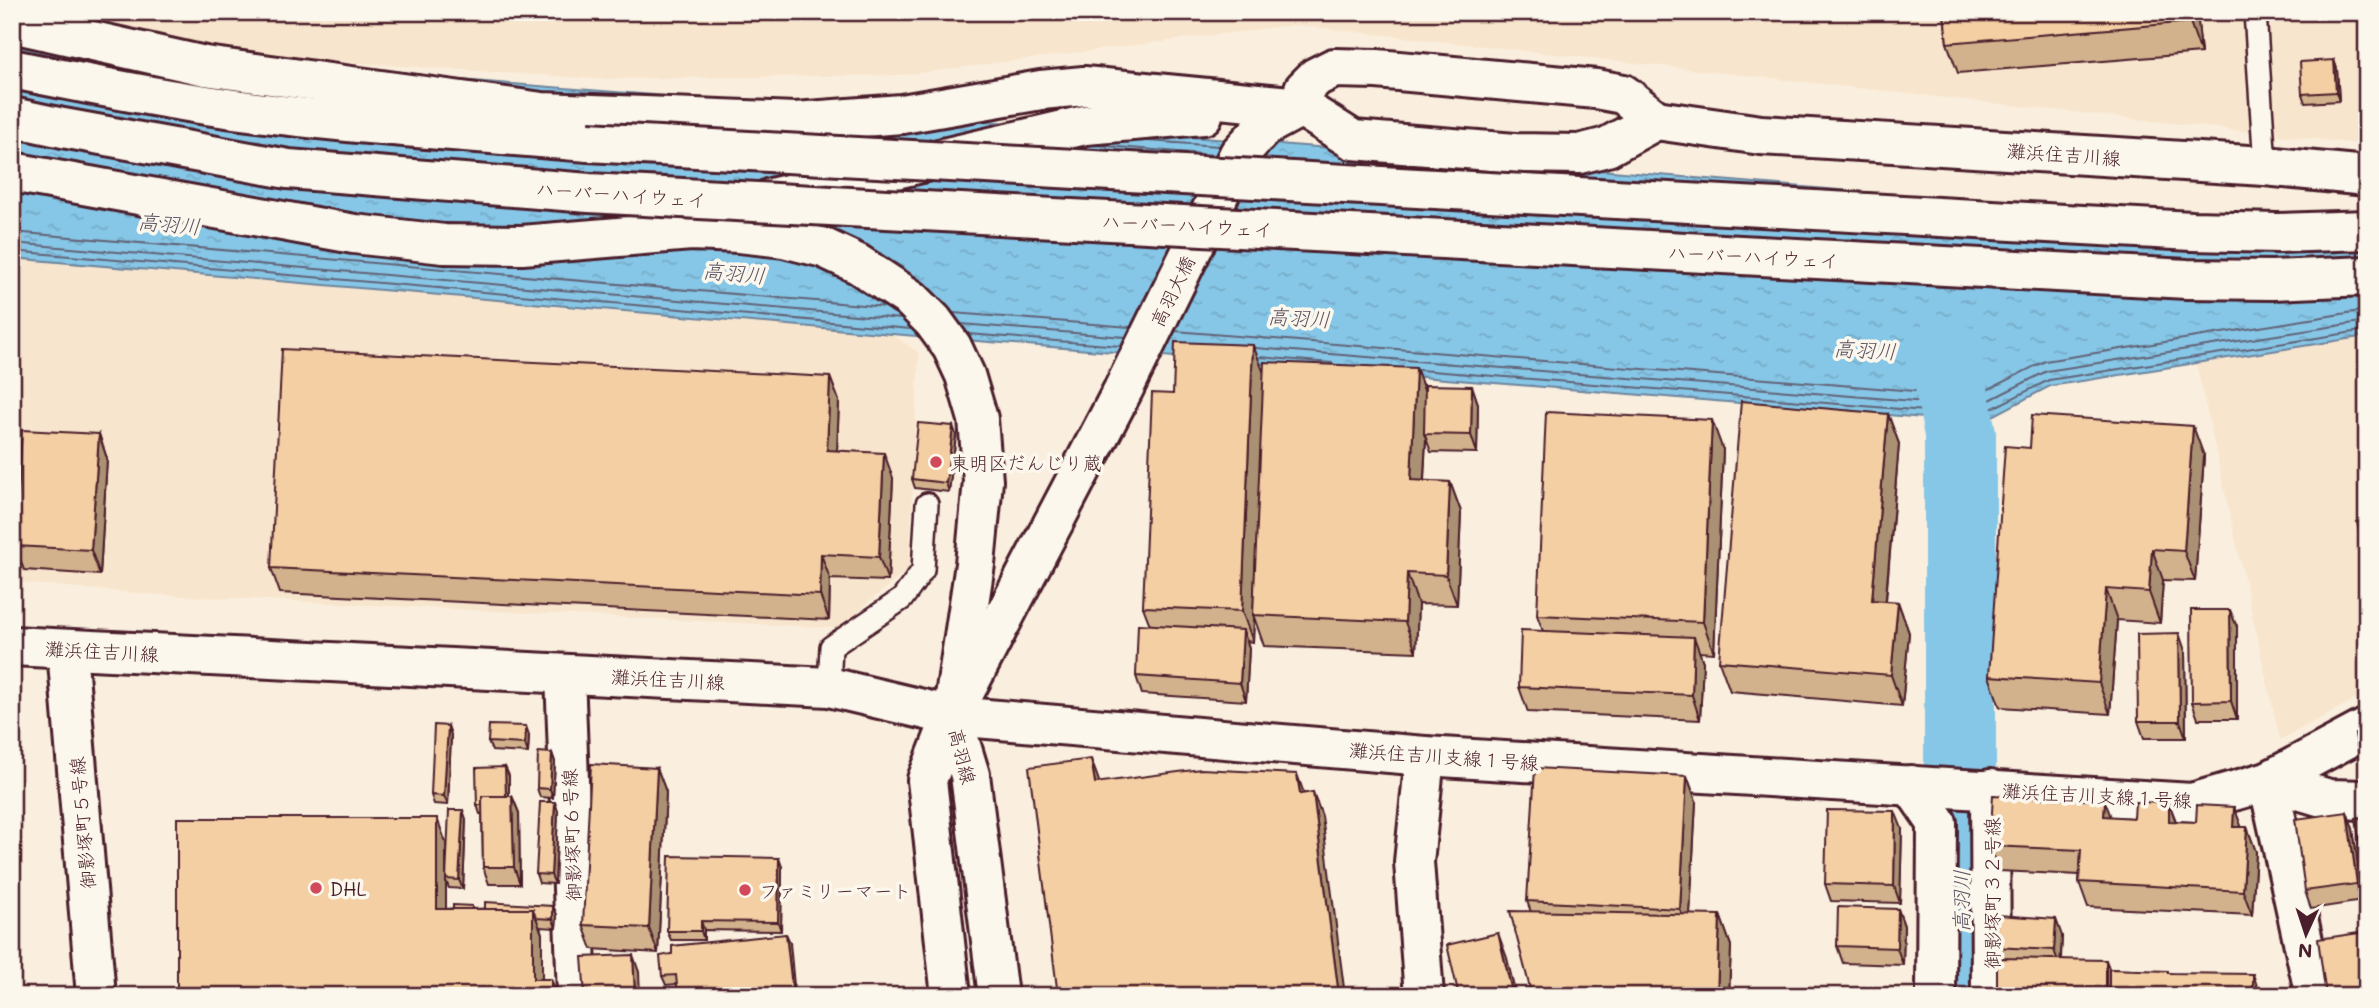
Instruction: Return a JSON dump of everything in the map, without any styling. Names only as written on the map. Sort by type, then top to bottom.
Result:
[{"type":"street","points":[[12,23],[205,66],[542,112],[795,122],[902,114],[1041,90],[1084,86],[1301,107],[1353,141],[1515,153],[1579,154],[1607,147],[1656,120],[1623,94],[1596,89],[1377,69],[1334,68],[1316,77],[1304,89],[1301,107]]},
{"type":"street","points":[[12,69],[207,105],[337,120],[588,142],[2192,231],[2278,233],[2367,230]]},
{"type":"street","points":[[606,237],[1085,125],[1301,107]]},
{"type":"street","name":"高羽大橋","points":[[953,716],[1123,390],[1239,155],[1264,127],[1301,107]]},
{"type":"street","name":"ハーバーハイウェイ","points":[[12,117],[288,169],[589,193],[2187,279],[2272,280],[2367,276]]},
{"type":"street","name":"灘浜住吉川線","points":[[1656,120],[1761,135],[2265,166],[2367,176]]},
{"type":"street","points":[[12,172],[297,225],[401,240],[497,246],[691,232],[739,233],[784,238],[824,248],[858,264],[911,299],[933,321],[952,347],[965,375],[978,419],[983,481],[975,564],[953,716]]},
{"type":"street","name":"灘浜住吉川線","points":[[12,646],[829,687],[953,716]]},
{"type":"street","name":"御影塚町５号線","points":[[67,650],[96,996]]},
{"type":"street","name":"御影塚町６号線","points":[[565,674],[577,996]]},
{"type":"street","name":"灘浜住吉川支線１号線","points":[[953,716],[1425,756],[2192,803],[2268,781],[2367,728]]},
{"type":"street","name":"高羽線","points":[[951,996],[927,780],[953,716]]},
{"type":"street","name":"高羽線","points":[[953,716],[970,775],[998,996]]},
{"type":"street","points":[[1424,996],[1414,862],[1425,756]]},
{"type":"street","points":[[2315,996],[2268,781],[2329,799],[2367,800]]},
{"type":"street","points":[[1924,786],[1937,822],[1936,996]]},
{"type":"street","name":"御影塚町３２号線","points":[[1985,789],[1991,996]]},
{"type":"lane","points":[[2255,12],[2265,166]]},
{"type":"lane","points":[[829,687],[831,647],[902,599],[923,570],[927,504]]},
{"type":"shaded area","points":[[12,12],[2367,12],[2367,145],[1294,25],[903,75],[596,79],[12,40]]},
{"type":"shaded area","points":[[12,258],[892,334],[919,353],[909,569],[838,628],[145,594],[12,582]]},
{"type":"shaded area","points":[[2367,336],[2367,693],[2280,740],[2196,363]]},
{"type":"water","points":[[12,45],[1433,156],[2367,234],[2367,336],[2050,386],[1972,427],[1937,419],[892,334],[12,258]]},
{"type":"building","points":[[1944,12],[2189,12],[2190,22],[1947,43]]},
{"type":"building","points":[[2334,60],[2336,92],[2302,94],[2300,62]]},
{"type":"building","points":[[1175,342],[1253,345],[1242,611],[1143,607],[1152,393],[1173,394]]},
{"type":"building","points":[[282,349],[830,377],[827,450],[884,453],[879,557],[821,554],[820,595],[271,568]]},
{"type":"building","points":[[1264,362],[1416,368],[1411,480],[1450,482],[1446,575],[1407,573],[1405,622],[1253,615]]},
{"type":"building","points":[[1425,385],[1472,386],[1471,435],[1424,434]]},
{"type":"building","points":[[1741,401],[1888,414],[1872,600],[1898,602],[1891,675],[1719,661]]},
{"type":"building","points":[[1546,412],[1712,420],[1703,622],[1537,615]]},
{"type":"building","points":[[2032,415],[2193,426],[2184,551],[2152,549],[2149,592],[2106,589],[2099,683],[1989,676],[2005,446],[2030,448]]},
{"type":"building","name":"東明区だんじり蔵","points":[[918,423],[953,426],[946,483],[912,479]]},
{"type":"building","points":[[22,430],[99,434],[91,550],[15,546]]},
{"type":"building","points":[[2367,519],[2367,564],[2357,522]]},
{"type":"building","points":[[2191,610],[2230,610],[2231,701],[2192,702]]},
{"type":"building","points":[[1138,624],[1243,630],[1240,683],[1136,676]]},
{"type":"building","points":[[1521,630],[1694,637],[1692,695],[1519,687]]},
{"type":"building","points":[[2179,633],[2180,721],[2138,721],[2137,634]]},
{"type":"building","points":[[434,725],[448,726],[444,796],[431,795]]},
{"type":"building","points":[[489,725],[526,726],[525,744],[488,742]]},
{"type":"building","points":[[2367,728],[2367,761],[2361,765],[2355,734]]},
{"type":"building","points":[[538,752],[552,753],[550,789],[537,788]]},
{"type":"building","points":[[1091,759],[1095,783],[1201,769],[1297,774],[1300,794],[1313,792],[1339,996],[1058,996],[1029,767]]},
{"type":"building","points":[[591,764],[657,768],[649,928],[583,925]]},
{"type":"building","points":[[505,767],[506,796],[482,796],[482,805],[477,805],[476,768]]},
{"type":"building","points":[[1535,768],[1687,776],[1680,909],[1527,901]]},
{"type":"building","points":[[1993,795],[2105,801],[2104,816],[2134,818],[2135,802],[2169,803],[2169,821],[2196,822],[2197,805],[2234,807],[2233,827],[2247,827],[2243,891],[2079,882],[2081,850],[1990,846]]},
{"type":"building","points":[[482,796],[512,796],[514,867],[483,867]]},
{"type":"building","points":[[540,802],[555,802],[551,875],[536,874]]},
{"type":"building","points":[[449,810],[463,810],[459,880],[446,879]]},
{"type":"building","points":[[1827,810],[1895,811],[1894,886],[1825,884]]},
{"type":"building","points":[[2347,812],[2357,884],[2305,891],[2295,819]]},
{"type":"building","points":[[2367,817],[2367,885],[2365,885],[2356,818]]},
{"type":"building","name":"DHL","points":[[177,818],[437,818],[437,909],[533,909],[533,979],[551,979],[551,996],[177,996]]},
{"type":"building","points":[[669,856],[779,858],[778,922],[701,921],[701,931],[667,931]]},
{"type":"building","points":[[485,902],[553,906],[553,919],[536,918],[533,909],[485,909]]},
{"type":"building","points":[[453,905],[472,906],[472,909],[453,909]]},
{"type":"building","points":[[1838,907],[1898,909],[1897,948],[1837,946]]},
{"type":"building","points":[[1510,911],[1720,915],[1717,996],[1653,993],[1653,996],[1532,996]]},
{"type":"building","points":[[1997,915],[2056,919],[2054,950],[1995,947]]},
{"type":"building","points":[[2366,932],[2367,996],[2326,996],[2318,939]]},
{"type":"building","points":[[1498,933],[1513,996],[1459,996],[1447,945]]},
{"type":"building","points":[[786,934],[793,996],[678,996],[676,975],[662,976],[660,956],[672,954],[672,946]]},
{"type":"building","points":[[633,955],[635,996],[585,996],[582,957]]},
{"type":"building","points":[[1997,958],[2106,960],[2106,996],[1997,996]]},
{"type":"building","points":[[2109,969],[2253,974],[2253,996],[2109,996]]},
{"type":"waterway","name":"高羽川","points":[[1945,353],[1960,434],[1960,996]]},
{"type":"place","name":"東明区だんじり蔵","points":[[936,462]]},
{"type":"place","name":"DHL","points":[[316,888]]},
{"type":"place","name":"ファミリーマート","points":[[745,890]]}]
